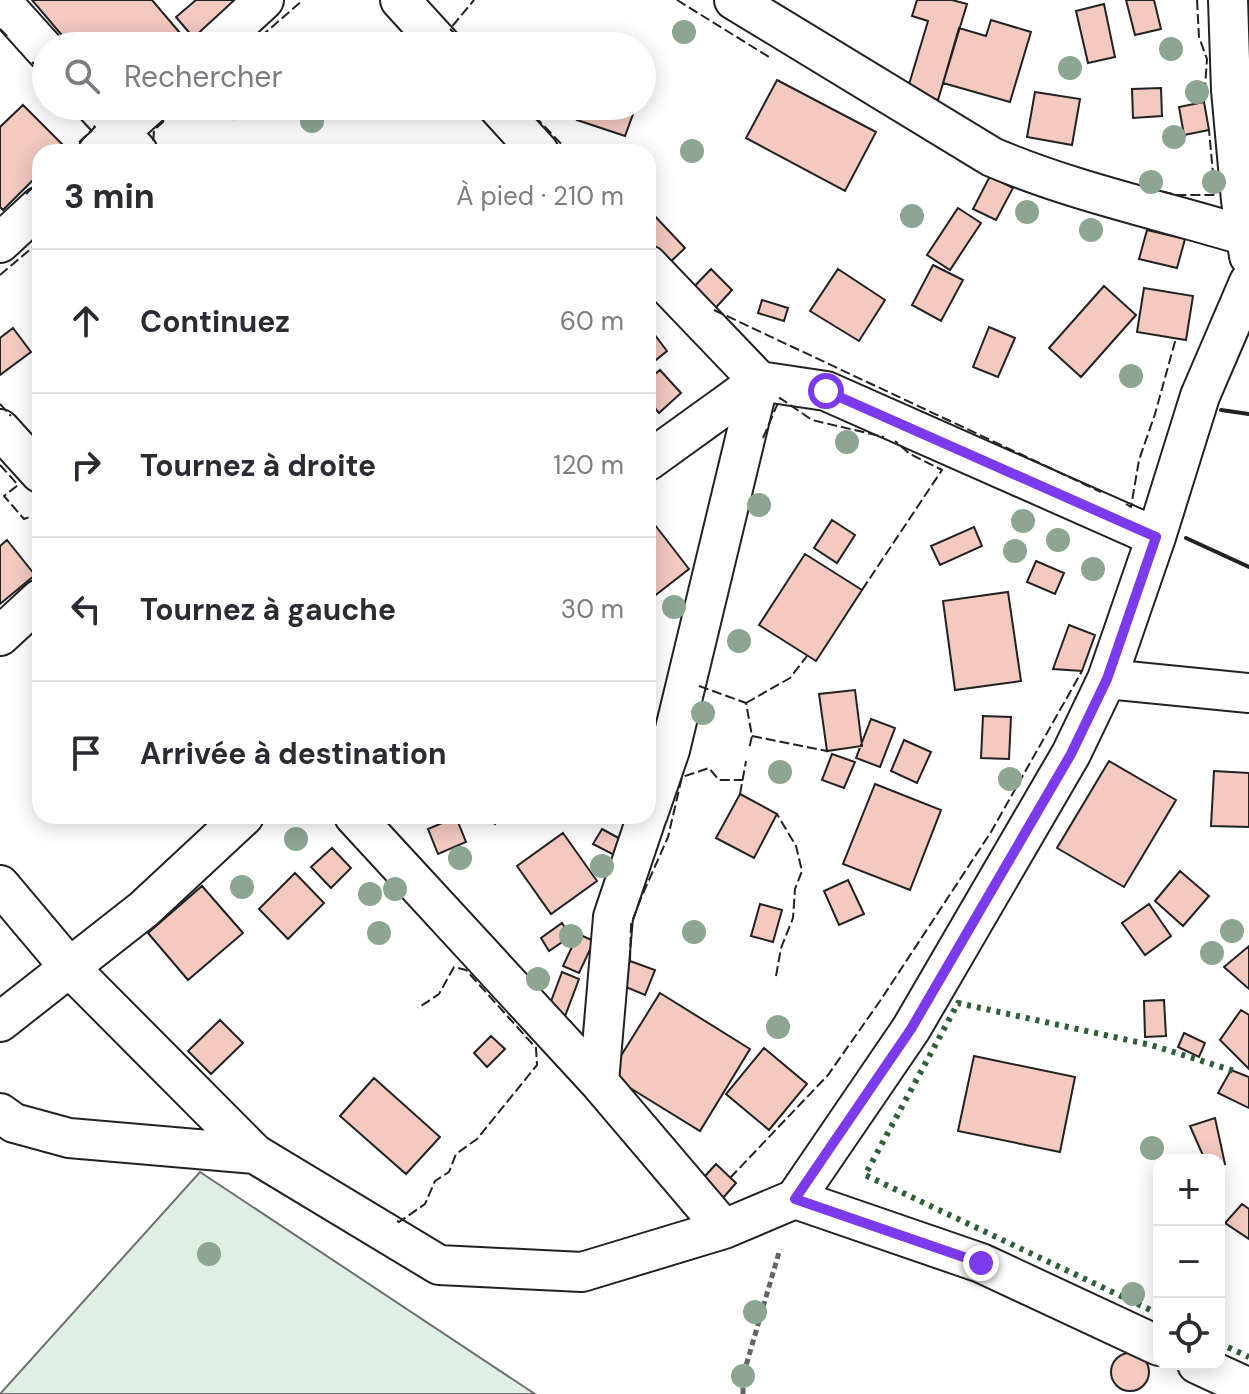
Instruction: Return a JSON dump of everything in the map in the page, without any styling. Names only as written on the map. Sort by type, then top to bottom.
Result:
[{"type":"street","points":[[0,0],[32,35]]},
{"type":"street","points":[[229,32],[264,0]]},
{"type":"street","points":[[400,0],[429,32]]},
{"type":"street","points":[[734,0],[992,157],[1248,246],[1231,90],[1228,0]]},
{"type":"street","points":[[113,135],[132,120]]},
{"type":"street","points":[[510,120],[532,144]]},
{"type":"street","points":[[0,243],[32,213]]},
{"type":"street","points":[[656,273],[759,381],[826,391],[1156,537]]},
{"type":"street","points":[[0,885],[70,968],[255,1154],[439,1265],[582,1272],[724,1229],[795,1199],[911,1029],[1071,754],[1107,679],[1200,396],[1249,282]]},
{"type":"street","points":[[656,455],[759,381]]},
{"type":"street","points":[[656,760],[659,740],[759,381]]},
{"type":"street","points":[[0,429],[32,464]]},
{"type":"street","points":[[0,636],[32,606]]},
{"type":"street","points":[[1107,679],[1249,693]]},
{"type":"street","points":[[0,1022],[144,909],[235,824]]},
{"type":"street","points":[[361,824],[599,1082],[724,1229]]},
{"type":"street","points":[[599,1082],[613,917],[645,824]]},
{"type":"street","points":[[0,1113],[14,1123],[69,1138],[255,1154]]},
{"type":"street","points":[[795,1199],[981,1263],[1153,1343]]},
{"type":"street","points":[[1210,1370],[1249,1388]]},
{"type":"path","points":[[743,1394],[743,1376],[795,1199]]},
{"type":"green space","points":[[200,1172],[535,1394],[0,1394]]},
{"type":"building","points":[[32,0],[152,0],[179,32],[59,32]]},
{"type":"building","points":[[196,0],[250,0],[211,32],[189,32],[176,17]]},
{"type":"building","points":[[917,0],[952,0],[967,4],[938,100],[907,91],[928,21],[912,16]]},
{"type":"building","points":[[1126,0],[1154,0],[1161,29],[1135,35]]},
{"type":"building","points":[[1104,4],[1115,57],[1088,63],[1076,11]]},
{"type":"building","points":[[991,20],[1031,32],[1010,102],[943,83],[959,28],[986,36]]},
{"type":"building","points":[[777,80],[876,132],[845,191],[746,138]]},
{"type":"building","points":[[1161,88],[1162,116],[1133,118],[1132,89]]},
{"type":"building","points":[[1035,92],[1080,99],[1072,145],[1027,137]]},
{"type":"building","points":[[1204,102],[1209,130],[1184,135],[1179,107]]},
{"type":"building","points":[[23,105],[32,114],[32,120],[38,120],[62,144],[32,144],[32,181],[3,210],[0,207],[0,127]]},
{"type":"building","points":[[577,120],[631,120],[625,136]]},
{"type":"building","points":[[990,176],[1013,188],[996,220],[973,209]]},
{"type":"building","points":[[958,208],[981,223],[950,270],[927,255]]},
{"type":"building","points":[[656,217],[685,248],[664,268],[656,259]]},
{"type":"building","points":[[1147,230],[1185,239],[1177,268],[1139,259]]},
{"type":"building","points":[[933,265],[963,280],[941,321],[912,305]]},
{"type":"building","points":[[711,269],[732,290],[709,315],[687,294]]},
{"type":"building","points":[[838,269],[885,300],[859,341],[810,311]]},
{"type":"building","points":[[1104,286],[1136,315],[1081,377],[1049,348]]},
{"type":"building","points":[[1144,288],[1193,296],[1186,340],[1137,332]]},
{"type":"building","points":[[762,300],[788,308],[784,321],[758,313]]},
{"type":"building","points":[[989,327],[1015,338],[998,377],[973,367]]},
{"type":"building","points":[[13,328],[31,352],[0,375],[0,338]]},
{"type":"building","points":[[656,337],[667,351],[656,360]]},
{"type":"building","points":[[660,370],[681,393],[659,413],[656,409],[656,373]]},
{"type":"building","points":[[832,520],[855,535],[837,563],[814,548]]},
{"type":"building","points":[[656,526],[689,569],[656,595]]},
{"type":"building","points":[[974,527],[982,546],[940,565],[931,546]]},
{"type":"building","points":[[7,540],[32,571],[32,577],[0,604],[0,546]]},
{"type":"building","points":[[805,554],[862,590],[816,661],[759,625]]},
{"type":"building","points":[[1036,561],[1064,573],[1055,594],[1027,582]]},
{"type":"building","points":[[1008,592],[1021,681],[955,690],[943,601]]},
{"type":"building","points":[[1069,625],[1095,635],[1082,671],[1053,669]]},
{"type":"building","points":[[855,690],[862,746],[827,751],[819,694]]},
{"type":"building","points":[[983,716],[1011,717],[1009,759],[981,758]]},
{"type":"building","points":[[871,719],[895,728],[880,767],[856,758]]},
{"type":"building","points":[[904,740],[931,752],[917,783],[891,771]]},
{"type":"building","points":[[832,754],[855,762],[844,788],[822,780]]},
{"type":"building","points":[[1109,761],[1176,800],[1124,887],[1057,848]]},
{"type":"building","points":[[1214,771],[1249,773],[1249,827],[1211,826]]},
{"type":"building","points":[[875,784],[941,810],[910,890],[843,864]]},
{"type":"building","points":[[740,794],[777,814],[754,858],[716,838]]},
{"type":"building","points":[[440,824],[459,824],[466,842],[438,854],[428,829]]},
{"type":"building","points":[[602,829],[626,842],[618,857],[593,844]]},
{"type":"building","points":[[563,833],[597,881],[551,914],[517,866]]},
{"type":"building","points":[[332,848],[351,868],[331,888],[311,867]]},
{"type":"building","points":[[1180,871],[1209,896],[1183,926],[1155,901]]},
{"type":"building","points":[[295,873],[324,903],[288,939],[259,909]]},
{"type":"building","points":[[848,880],[864,914],[839,925],[824,891]]},
{"type":"building","points":[[202,886],[243,933],[188,980],[148,933]]},
{"type":"building","points":[[760,904],[782,910],[773,942],[751,936]]},
{"type":"building","points":[[1149,904],[1171,936],[1145,955],[1122,923]]},
{"type":"building","points":[[562,923],[571,936],[549,951],[541,938]]},
{"type":"building","points":[[578,934],[594,941],[579,973],[563,966]]},
{"type":"building","points":[[1249,946],[1249,989],[1224,967]]},
{"type":"building","points":[[630,961],[655,970],[645,995],[621,985]]},
{"type":"building","points":[[562,972],[579,979],[564,1019],[547,1012]]},
{"type":"building","points":[[660,993],[750,1049],[700,1131],[609,1075]]},
{"type":"building","points":[[1164,1000],[1166,1036],[1145,1037],[1144,1001]]},
{"type":"building","points":[[1241,1010],[1249,1015],[1249,1069],[1220,1040]]},
{"type":"building","points":[[220,1020],[243,1043],[211,1074],[188,1051]]},
{"type":"building","points":[[1184,1033],[1205,1043],[1199,1057],[1178,1047]]},
{"type":"building","points":[[491,1036],[505,1049],[487,1067],[474,1053]]},
{"type":"building","points":[[764,1048],[807,1084],[769,1130],[726,1094]]},
{"type":"building","points":[[974,1056],[1075,1077],[1060,1152],[958,1131]]},
{"type":"building","points":[[1231,1070],[1249,1077],[1249,1108],[1218,1093]]},
{"type":"building","points":[[374,1078],[440,1137],[406,1174],[340,1116]]},
{"type":"building","points":[[1215,1118],[1223,1154],[1202,1154],[1190,1126]]},
{"type":"building","points":[[716,1164],[736,1183],[717,1205],[696,1186]]},
{"type":"building","points":[[1242,1204],[1249,1209],[1249,1239],[1225,1223]]},
{"type":"building","points":[[1130,1353],[1144,1358],[1149,1372],[1144,1386],[1130,1391],[1116,1386],[1111,1372],[1116,1358]]},
{"type":"hedge","points":[[1153,1311],[865,1175],[958,1003],[1151,1045],[1234,1071]]},
{"type":"hedge","points":[[1225,1346],[1249,1357]]},
{"type":"fence","points":[[266,32],[303,0]]},
{"type":"fence","points":[[453,32],[450,29],[474,0]]},
{"type":"fence","points":[[677,0],[769,57]]},
{"type":"fence","points":[[1197,0],[1199,37],[1207,59],[1204,102]]},
{"type":"fence","points":[[0,29],[10,39]]},
{"type":"fence","points":[[153,144],[154,130],[165,120]]},
{"type":"fence","points":[[538,120],[561,144]]},
{"type":"fence","points":[[77,144],[95,127],[92,124]]},
{"type":"fence","points":[[1149,189],[1178,195],[1215,195],[1209,130]]},
{"type":"fence","points":[[26,194],[32,188]]},
{"type":"fence","points":[[0,275],[32,248]]},
{"type":"fence","points":[[714,310],[1101,492]]},
{"type":"fence","points":[[1126,504],[1131,507],[1139,460],[1176,338]]},
{"type":"fence","points":[[763,438],[780,398],[812,420],[884,437]]},
{"type":"fence","points":[[0,404],[11,416]]},
{"type":"fence","points":[[862,590],[942,470],[910,454],[895,441]]},
{"type":"fence","points":[[0,465],[18,485],[4,496],[24,519],[32,516]]},
{"type":"fence","points":[[746,703],[790,678],[807,656]]},
{"type":"fence","points":[[730,1178],[828,1075],[880,1001],[991,832],[1082,671]]},
{"type":"fence","points":[[699,686],[746,703],[752,736],[749,749]]},
{"type":"fence","points":[[752,736],[827,751]]},
{"type":"fence","points":[[740,794],[746,761]]},
{"type":"fence","points":[[630,961],[631,924],[668,837],[682,777],[709,768],[719,780],[743,780]]},
{"type":"fence","points":[[776,976],[781,948],[793,918],[795,889],[802,871],[796,846],[777,814]]},
{"type":"fence","points":[[397,1221],[425,1204],[435,1181],[449,1172],[456,1154],[477,1139],[537,1065],[536,1048],[466,970],[454,967],[439,994],[418,1008]]},
{"type":"wall","points":[[1221,410],[1249,414]]},
{"type":"wall","points":[[1186,538],[1249,567]]},
{"type":"route","points":[[826,391],[1156,537],[1107,679],[1071,754],[911,1029],[795,1199],[981,1263]]}]
